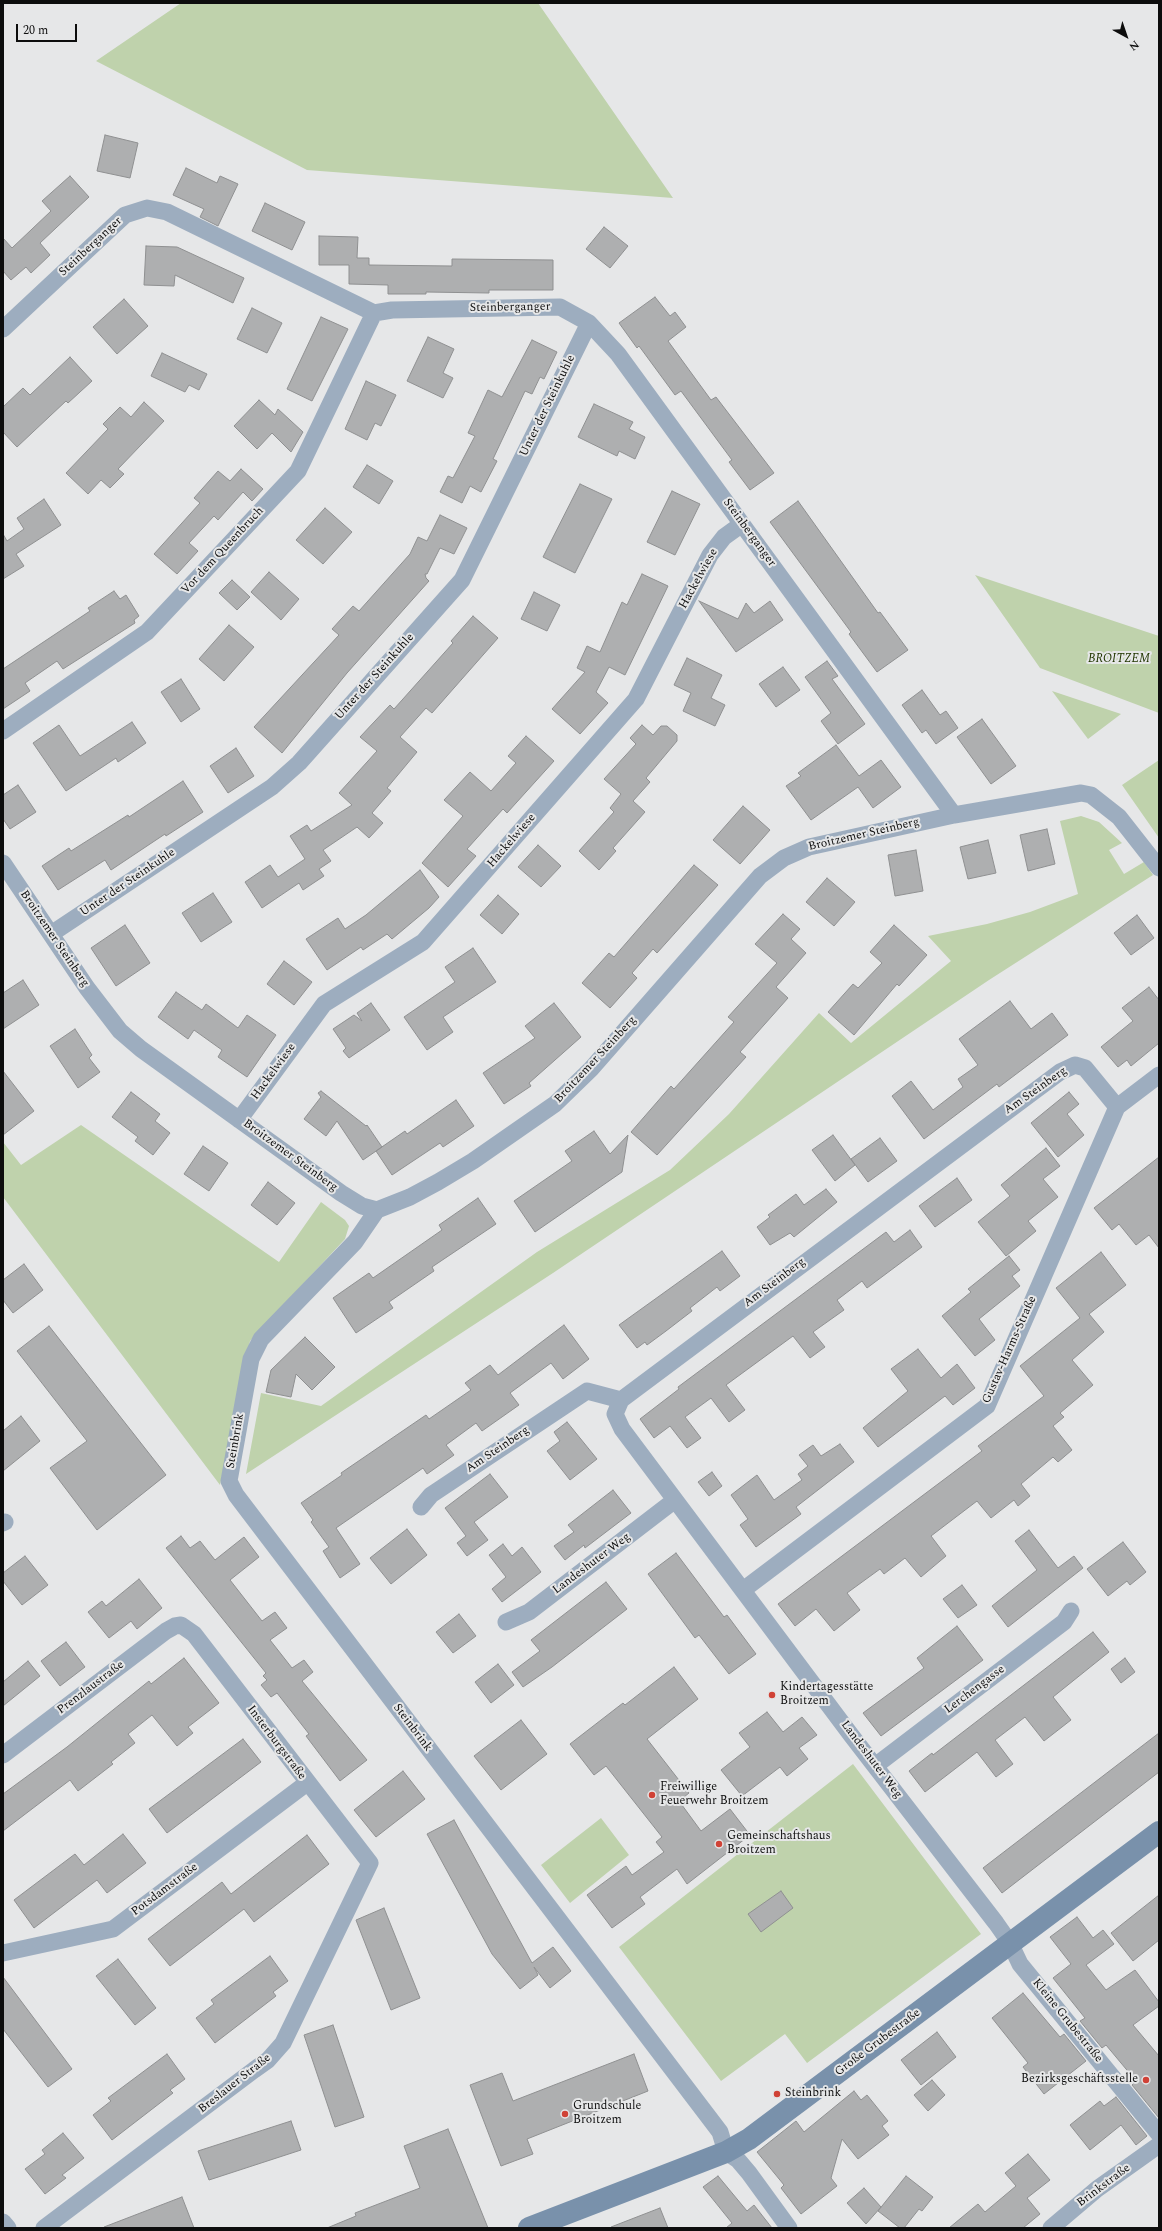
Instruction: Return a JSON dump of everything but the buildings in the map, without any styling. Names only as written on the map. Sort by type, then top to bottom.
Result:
[{"type":"street","name":"Steinberganger","points":[[3,329],[125,215],[147,208],[167,212],[374,313],[392,310],[560,307],[589,323],[618,354],[954,815]]},
{"type":"street","name":"Vor dem Queenbruch","points":[[3,731],[147,632],[298,471],[374,313]]},
{"type":"street","name":"Unter der Steinkuhle","points":[[51,934],[272,787],[299,763],[462,580],[589,323]]},
{"type":"street","name":"Hackelwiese","points":[[239,1120],[324,1004],[423,942],[636,699],[710,555],[724,537],[742,524]]},
{"type":"street","name":"Broitzemer Steinberg","points":[[3,863],[87,988],[120,1031],[341,1194],[362,1206],[377,1210],[410,1197],[438,1182],[473,1161],[555,1104],[591,1069],[760,876],[784,858],[809,847],[954,815],[1061,795],[1081,793],[1091,795],[1119,817],[1159,868]]},
{"type":"street","name":"Am Steinberg","points":[[421,1507],[431,1495],[587,1391],[621,1400],[1060,1072],[1075,1065],[1085,1068],[1117,1107]]},
{"type":"street","name":"Gustav-Harms-Straße","points":[[743,1590],[987,1406],[1117,1107],[1159,1075]]},
{"type":"street","name":"Steinbrink","points":[[377,1210],[354,1242],[261,1339],[251,1359],[229,1481],[236,1495],[720,2132],[726,2152]]},
{"type":"street","name":"Landeshuter Weg","points":[[621,1400],[616,1414],[622,1429],[1010,1943]]},
{"type":"street","name":"Landeshuter Weg","points":[[506,1622],[529,1612],[675,1500]]},
{"type":"street","name":"Lerchengasse","points":[[875,1766],[1064,1622],[1071,1611]]},
{"type":"street","name":"Prenzlaustraße","points":[[3,1755],[166,1631],[174,1626],[181,1625]]},
{"type":"street","name":"Insterburgstraße","points":[[181,1625],[188,1628],[194,1634],[307,1783],[370,1863]]},
{"type":"street","name":"Potsdamstraße","points":[[3,1954],[113,1929],[307,1783]]},
{"type":"street","name":"Große Grubestraße","points":[[529,2228],[726,2152],[749,2139],[1159,1832]]},
{"type":"street","name":"Breslauer Straße","points":[[44,2228],[268,2060],[283,2043],[370,1863]]},
{"type":"street","name":"Kleine Grubestraße","points":[[1010,1943],[1020,1964],[1159,2134]]},
{"type":"street","name":"Brinkstraße","points":[[1050,2228],[1098,2189],[1159,2145]]},
{"type":"street","points":[[726,2152],[738,2160],[749,2173],[789,2228]]},
{"type":"street","points":[[3,2222],[8,2228]]},
{"type":"green space","points":[[181,3],[538,3],[673,198],[307,170],[96,61]]},
{"type":"green space","name":"BROITZEM","points":[[975,575],[1159,636],[1159,713],[1040,668]]},
{"type":"green space","points":[[1052,691],[1121,714],[1088,739]]},
{"type":"green space","points":[[1159,760],[1159,838],[1122,785]]},
{"type":"green space","points":[[1081,816],[1099,822],[1122,843],[1109,850],[1124,874],[1144,862],[1153,875],[989,980],[553,1273],[246,1474],[261,1393],[321,1406],[537,1252],[670,1170],[729,1114],[819,1013],[851,1043],[951,961],[928,936],[987,924],[1030,912],[1078,894],[1060,821]]},
{"type":"green space","points":[[81,1125],[279,1262],[321,1202],[345,1220],[349,1226],[345,1239],[250,1341],[220,1485],[3,1197],[3,1142],[21,1165]]},
{"type":"green space","points":[[853,1764],[981,1934],[807,2063],[785,2034],[721,2081],[619,1947]]},
{"type":"green space","points":[[601,1818],[629,1855],[570,1903],[541,1865]]},
{"type":"place","name":"Kindertagesstätte Broitzem","points":[[772,1695]]},
{"type":"place","name":"Freiwillige Feuerwehr Broitzem","points":[[652,1795]]},
{"type":"place","name":"Gemeinschaftshaus Broitzem","points":[[719,1844]]},
{"type":"place","name":"Bezirksgeschäftsstelle","points":[[1146,2080]]},
{"type":"place","name":"Steinbrink","points":[[777,2094]]},
{"type":"place","name":"Grundschule Broitzem","points":[[565,2114]]}]
